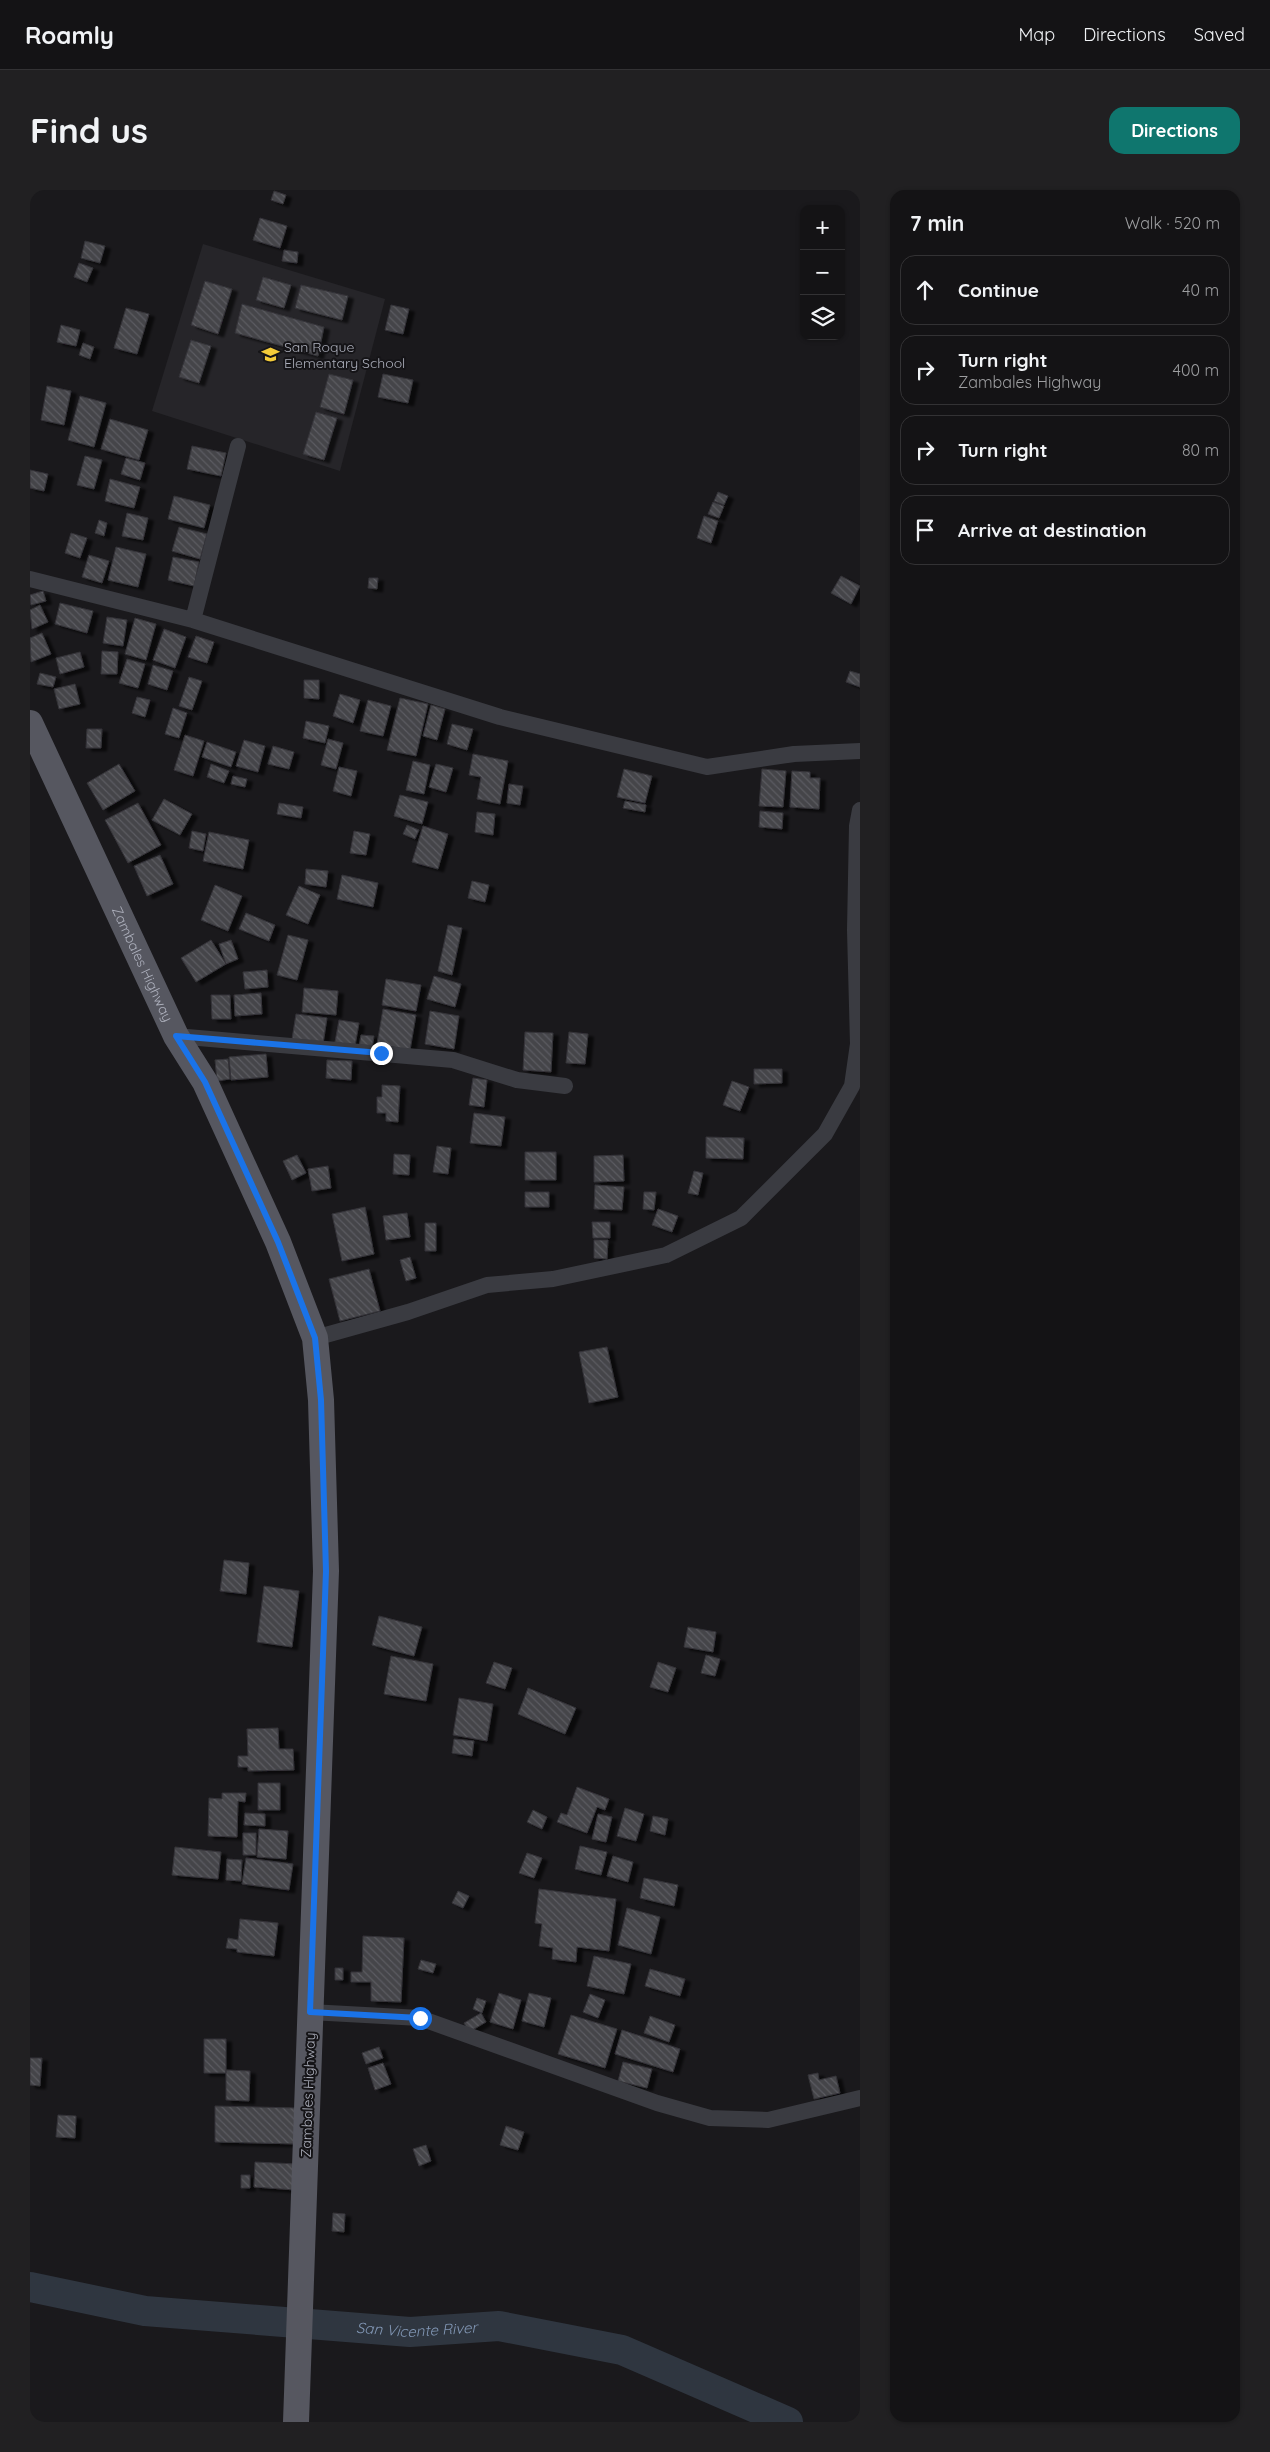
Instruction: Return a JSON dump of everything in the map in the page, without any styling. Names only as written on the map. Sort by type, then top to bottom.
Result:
[{"type":"main road","name":"Zambales Highway","points":[[30,723],[176,1036],[205,1082],[278,1242],[315,1338],[321,1400],[326,1571],[296,2422]]},
{"type":"street","points":[[193,620],[238,446]]},
{"type":"street","points":[[30,579],[193,620],[500,717],[707,767],[794,754],[860,751]]},
{"type":"street","points":[[315,1338],[408,1312],[487,1285],[553,1279],[666,1255],[741,1218],[825,1134],[852,1086],[858,1044],[855,930],[857,826],[860,810]]},
{"type":"street","points":[[176,1036],[453,1060],[517,1080],[565,1086]]},
{"type":"street","points":[[310,2012],[420,2018],[657,2103],[710,2118],[768,2120],[860,2098]]},
{"type":"shaded area","name":"San Roque Elementary School","points":[[203,244],[385,299],[340,471],[152,411]]},
{"type":"building","points":[[274,191],[286,195],[283,204],[271,200]]},
{"type":"building","points":[[260,218],[287,226],[280,248],[253,240]]},
{"type":"building","points":[[85,241],[105,246],[100,263],[81,258]]},
{"type":"building","points":[[284,250],[298,252],[297,263],[282,261]]},
{"type":"building","points":[[79,263],[93,268],[87,282],[74,277]]},
{"type":"building","points":[[263,277],[291,285],[284,308],[256,300]]},
{"type":"building","points":[[205,281],[232,289],[218,334],[191,325]]},
{"type":"building","points":[[301,285],[348,296],[342,320],[295,308]]},
{"type":"building","points":[[242,304],[324,327],[318,356],[235,333]]},
{"type":"building","points":[[391,305],[409,309],[403,334],[385,330]]},
{"type":"building","points":[[126,308],[149,314],[137,354],[114,348]]},
{"type":"building","points":[[61,325],[80,330],[76,346],[57,342]]},
{"type":"building","points":[[191,340],[211,346],[199,383],[179,377]]},
{"type":"building","points":[[83,343],[94,347],[90,359],[79,355]]},
{"type":"building","points":[[329,374],[353,380],[344,414],[320,407]]},
{"type":"building","points":[[383,374],[413,380],[408,403],[378,397]]},
{"type":"building","points":[[47,386],[71,391],[64,425],[41,420]]},
{"type":"building","points":[[80,396],[106,403],[94,447],[68,440]]},
{"type":"building","points":[[316,412],[337,418],[324,460],[303,454]]},
{"type":"building","points":[[110,419],[148,430],[139,460],[101,449]]},
{"type":"building","points":[[192,446],[226,453],[221,476],[187,469]]},
{"type":"building","points":[[85,456],[102,460],[94,489],[77,485]]},
{"type":"building","points":[[126,458],[145,463],[140,480],[121,474]]},
{"type":"building","points":[[30,470],[48,474],[44,491],[30,488]]},
{"type":"building","points":[[110,479],[140,487],[134,508],[105,501]]},
{"type":"building","points":[[718,492],[728,496],[724,505],[714,501]]},
{"type":"building","points":[[174,496],[210,505],[204,528],[168,519]]},
{"type":"building","points":[[713,502],[724,506],[719,518],[708,514]]},
{"type":"building","points":[[127,513],[148,518],[143,540],[122,536]]},
{"type":"building","points":[[704,516],[718,521],[711,543],[697,538]]},
{"type":"building","points":[[99,520],[107,523],[104,536],[95,533]]},
{"type":"building","points":[[179,527],[207,534],[200,559],[172,551]]},
{"type":"building","points":[[71,533],[87,538],[80,558],[65,553]]},
{"type":"building","points":[[116,547],[146,554],[138,587],[108,580]]},
{"type":"building","points":[[89,555],[109,561],[102,583],[82,577]]},
{"type":"building","points":[[173,557],[199,562],[194,586],[168,580]]},
{"type":"building","points":[[841,576],[860,586],[851,604],[831,593]]},
{"type":"building","points":[[369,578],[378,578],[377,589],[368,588]]},
{"type":"building","points":[[43,591],[46,601],[31,605],[30,595]]},
{"type":"building","points":[[60,603],[93,611],[87,633],[55,624]]},
{"type":"building","points":[[40,605],[48,622],[32,629],[30,610]]},
{"type":"building","points":[[107,617],[127,620],[123,646],[103,643]]},
{"type":"building","points":[[135,618],[156,624],[146,660],[125,654]]},
{"type":"building","points":[[164,629],[186,637],[175,668],[153,660]]},
{"type":"building","points":[[42,633],[51,654],[31,662],[30,638]]},
{"type":"building","points":[[196,636],[214,642],[207,663],[188,657]]},
{"type":"building","points":[[102,651],[118,652],[117,674],[101,674]]},
{"type":"building","points":[[80,652],[84,667],[60,674],[56,658]]},
{"type":"building","points":[[127,659],[145,664],[138,688],[119,683]]},
{"type":"building","points":[[153,665],[173,671],[167,690],[148,684]]},
{"type":"building","points":[[850,671],[860,674],[860,687],[846,682]]},
{"type":"building","points":[[40,673],[56,677],[53,687],[37,684]]},
{"type":"building","points":[[189,677],[202,681],[192,710],[179,706]]},
{"type":"building","points":[[304,680],[319,680],[319,699],[304,698]]},
{"type":"building","points":[[75,684],[80,704],[59,709],[54,689]]},
{"type":"building","points":[[340,694],[360,700],[353,723],[333,716]]},
{"type":"building","points":[[137,697],[150,700],[145,717],[132,713]]},
{"type":"building","points":[[400,698],[428,704],[416,756],[387,750]]},
{"type":"building","points":[[368,700],[391,706],[383,736],[360,731]]},
{"type":"building","points":[[431,705],[445,709],[437,740],[423,736]]},
{"type":"building","points":[[173,708],[187,713],[179,738],[165,734]]},
{"type":"building","points":[[306,721],[329,726],[325,743],[303,738]]},
{"type":"building","points":[[452,724],[473,729],[467,750],[447,744]]},
{"type":"building","points":[[87,729],[102,729],[101,748],[86,748]]},
{"type":"building","points":[[185,735],[204,741],[193,776],[174,770]]},
{"type":"building","points":[[328,739],[343,743],[336,769],[321,765]]},
{"type":"building","points":[[244,740],[265,746],[258,772],[236,766]]},
{"type":"building","points":[[207,742],[236,752],[231,767],[202,757]]},
{"type":"building","points":[[273,746],[294,752],[289,769],[268,764]]},
{"type":"building","points":[[473,754],[508,761],[500,804],[477,799],[481,777],[469,775]]},
{"type":"building","points":[[413,761],[430,765],[424,794],[406,790]]},
{"type":"building","points":[[119,764],[135,791],[103,810],[87,783]]},
{"type":"building","points":[[211,764],[229,771],[224,783],[207,777]]},
{"type":"building","points":[[436,764],[453,768],[446,792],[429,787]]},
{"type":"building","points":[[339,767],[357,771],[351,796],[333,791]]},
{"type":"building","points":[[624,769],[652,776],[645,803],[617,797]]},
{"type":"building","points":[[762,769],[786,771],[783,807],[759,806]]},
{"type":"building","points":[[792,771],[810,772],[810,778],[820,778],[819,809],[790,807]]},
{"type":"building","points":[[233,776],[247,779],[245,787],[231,784]]},
{"type":"building","points":[[509,784],[523,786],[520,805],[507,803]]},
{"type":"building","points":[[400,795],[428,802],[422,824],[394,816]]},
{"type":"building","points":[[164,799],[192,814],[180,835],[152,820]]},
{"type":"building","points":[[625,801],[646,805],[645,812],[623,808]]},
{"type":"building","points":[[138,803],[161,845],[128,863],[105,820]]},
{"type":"building","points":[[279,803],[303,807],[301,818],[277,814]]},
{"type":"building","points":[[760,811],[783,813],[782,829],[759,827]]},
{"type":"building","points":[[477,812],[495,814],[493,835],[475,832]]},
{"type":"building","points":[[407,825],[419,830],[415,839],[403,834]]},
{"type":"building","points":[[423,826],[448,834],[438,869],[412,862]]},
{"type":"building","points":[[192,831],[206,834],[203,851],[189,848]]},
{"type":"building","points":[[354,831],[370,834],[366,855],[350,853]]},
{"type":"building","points":[[209,832],[249,840],[243,869],[203,861]]},
{"type":"building","points":[[160,855],[173,884],[147,896],[134,866]]},
{"type":"building","points":[[306,869],[328,871],[326,887],[305,884]]},
{"type":"building","points":[[342,875],[378,883],[373,907],[337,899]]},
{"type":"building","points":[[472,881],[489,885],[485,902],[468,898]]},
{"type":"building","points":[[215,885],[242,896],[228,931],[201,920]]},
{"type":"building","points":[[299,886],[320,895],[308,924],[286,915]]},
{"type":"building","points":[[246,913],[275,925],[269,941],[239,929]]},
{"type":"building","points":[[448,925],[462,928],[452,975],[438,971]]},
{"type":"building","points":[[288,935],[308,940],[297,980],[277,975]]},
{"type":"building","points":[[211,940],[226,964],[196,982],[181,958]]},
{"type":"building","points":[[231,940],[238,959],[226,964],[219,944]]},
{"type":"building","points":[[267,970],[268,987],[245,989],[243,972]]},
{"type":"building","points":[[434,976],[461,984],[455,1007],[427,999]]},
{"type":"building","points":[[386,979],[421,985],[416,1011],[382,1005]]},
{"type":"building","points":[[304,988],[338,991],[336,1015],[302,1012]]},
{"type":"building","points":[[261,993],[262,1014],[235,1016],[234,995]]},
{"type":"building","points":[[211,995],[230,995],[231,1019],[212,1019]]},
{"type":"building","points":[[383,1009],[416,1015],[410,1050],[377,1044]]},
{"type":"building","points":[[430,1011],[459,1016],[454,1049],[425,1044]]},
{"type":"building","points":[[296,1014],[327,1018],[323,1044],[292,1039]]},
{"type":"building","points":[[339,1020],[359,1023],[355,1046],[335,1042]]},
{"type":"building","points":[[525,1032],[553,1033],[551,1072],[523,1070]]},
{"type":"building","points":[[569,1032],[588,1034],[585,1064],[566,1063]]},
{"type":"building","points":[[361,1035],[374,1036],[372,1049],[359,1047]]},
{"type":"building","points":[[266,1054],[268,1077],[231,1080],[229,1057]]},
{"type":"building","points":[[228,1059],[230,1079],[217,1081],[215,1060]]},
{"type":"building","points":[[327,1060],[352,1061],[351,1080],[326,1078]]},
{"type":"building","points":[[754,1069],[782,1069],[782,1083],[754,1084]]},
{"type":"building","points":[[473,1078],[487,1080],[484,1107],[469,1105]]},
{"type":"building","points":[[732,1081],[749,1087],[740,1111],[723,1105]]},
{"type":"building","points":[[382,1085],[400,1086],[398,1122],[386,1121],[386,1113],[377,1113],[377,1097],[382,1097]]},
{"type":"building","points":[[474,1113],[505,1117],[501,1146],[470,1143]]},
{"type":"building","points":[[706,1137],[744,1138],[743,1159],[706,1158]]},
{"type":"building","points":[[437,1146],[451,1148],[448,1174],[433,1172]]},
{"type":"building","points":[[525,1152],[556,1152],[556,1180],[525,1180]]},
{"type":"building","points":[[394,1154],[410,1155],[409,1175],[393,1174]]},
{"type":"building","points":[[297,1155],[306,1173],[292,1180],[283,1161]]},
{"type":"building","points":[[623,1155],[624,1181],[594,1182],[594,1156]]},
{"type":"building","points":[[328,1166],[331,1188],[312,1191],[308,1169]]},
{"type":"building","points":[[694,1171],[703,1173],[698,1195],[688,1193]]},
{"type":"building","points":[[595,1185],[624,1187],[622,1210],[594,1209]]},
{"type":"building","points":[[525,1192],[549,1192],[549,1207],[525,1207]]},
{"type":"building","points":[[644,1192],[656,1192],[654,1210],[643,1209]]},
{"type":"building","points":[[365,1207],[374,1254],[342,1261],[332,1214]]},
{"type":"building","points":[[658,1209],[678,1216],[672,1232],[652,1225]]},
{"type":"building","points":[[407,1213],[410,1237],[386,1240],[383,1216]]},
{"type":"building","points":[[592,1222],[610,1222],[610,1238],[593,1238]]},
{"type":"building","points":[[425,1223],[436,1223],[436,1251],[425,1251]]},
{"type":"building","points":[[594,1240],[608,1240],[607,1259],[594,1258]]},
{"type":"building","points":[[410,1257],[416,1278],[406,1281],[400,1260]]},
{"type":"building","points":[[369,1269],[380,1311],[340,1321],[329,1279]]},
{"type":"building","points":[[607,1347],[618,1397],[589,1403],[579,1352]]},
{"type":"building","points":[[224,1560],[249,1563],[246,1594],[220,1591]]},
{"type":"building","points":[[264,1586],[299,1591],[292,1647],[257,1642]]},
{"type":"building","points":[[379,1616],[422,1627],[414,1656],[372,1645]]},
{"type":"building","points":[[688,1627],[716,1632],[713,1652],[684,1647]]},
{"type":"building","points":[[706,1655],[720,1659],[715,1676],[701,1673]]},
{"type":"building","points":[[391,1656],[433,1664],[426,1701],[384,1694]]},
{"type":"building","points":[[494,1662],[512,1668],[505,1689],[486,1683]]},
{"type":"building","points":[[658,1662],[676,1668],[668,1692],[650,1687]]},
{"type":"building","points":[[528,1688],[576,1708],[565,1734],[518,1714]]},
{"type":"building","points":[[459,1698],[493,1704],[487,1741],[453,1735]]},
{"type":"building","points":[[278,1728],[279,1749],[293,1749],[294,1770],[248,1771],[248,1767],[238,1767],[238,1756],[248,1756],[247,1729]]},
{"type":"building","points":[[454,1739],[474,1741],[472,1756],[452,1753]]},
{"type":"building","points":[[258,1783],[280,1783],[280,1810],[258,1810]]},
{"type":"building","points":[[577,1787],[609,1799],[605,1810],[597,1807],[587,1833],[557,1822],[561,1813],[567,1815]]},
{"type":"building","points":[[222,1793],[246,1793],[245,1802],[238,1801],[237,1837],[208,1836],[209,1798],[222,1799]]},
{"type":"building","points":[[625,1808],[644,1814],[636,1841],[617,1836]]},
{"type":"building","points":[[533,1810],[547,1817],[542,1829],[527,1822]]},
{"type":"building","points":[[245,1813],[265,1814],[265,1826],[244,1825]]},
{"type":"building","points":[[598,1814],[612,1817],[606,1842],[592,1839]]},
{"type":"building","points":[[653,1816],[668,1819],[665,1835],[650,1831]]},
{"type":"building","points":[[259,1829],[288,1831],[286,1859],[257,1857]]},
{"type":"building","points":[[243,1833],[256,1833],[256,1855],[243,1855]]},
{"type":"building","points":[[580,1846],[607,1852],[601,1875],[575,1869]]},
{"type":"building","points":[[175,1847],[221,1852],[218,1879],[172,1875]]},
{"type":"building","points":[[527,1853],[542,1858],[534,1878],[519,1873]]},
{"type":"building","points":[[613,1856],[633,1862],[628,1882],[607,1876]]},
{"type":"building","points":[[246,1858],[293,1864],[289,1890],[242,1884]]},
{"type":"building","points":[[227,1859],[242,1860],[241,1881],[226,1880]]},
{"type":"building","points":[[644,1878],[678,1885],[674,1906],[640,1898]]},
{"type":"building","points":[[539,1889],[616,1899],[609,1951],[577,1947],[576,1962],[552,1959],[553,1948],[539,1946],[542,1924],[535,1923]]},
{"type":"building","points":[[458,1891],[469,1896],[463,1908],[452,1903]]},
{"type":"building","points":[[627,1908],[660,1917],[651,1954],[618,1945]]},
{"type":"building","points":[[240,1919],[278,1923],[274,1956],[237,1952],[237,1949],[226,1948],[228,1938],[238,1940]]},
{"type":"building","points":[[363,1936],[404,1938],[401,2002],[371,2001],[371,1982],[351,1982],[351,1972],[362,1972]]},
{"type":"building","points":[[594,1956],[631,1964],[624,1994],[587,1986]]},
{"type":"building","points":[[421,1960],[436,1964],[433,1973],[418,1969]]},
{"type":"building","points":[[335,1968],[343,1968],[343,1980],[335,1980]]},
{"type":"building","points":[[650,1969],[685,1979],[680,1996],[645,1986]]},
{"type":"building","points":[[499,1993],[521,2000],[513,2029],[490,2022]]},
{"type":"building","points":[[529,1993],[551,1998],[544,2027],[522,2021]]},
{"type":"building","points":[[590,1994],[605,2000],[598,2018],[583,2012]]},
{"type":"building","points":[[477,1998],[486,2001],[482,2013],[473,2009]]},
{"type":"building","points":[[481,2013],[486,2022],[469,2032],[464,2023]]},
{"type":"building","points":[[571,2015],[617,2029],[605,2068],[558,2054]]},
{"type":"building","points":[[650,2016],[675,2025],[669,2042],[644,2033]]},
{"type":"building","points":[[622,2030],[680,2049],[673,2072],[615,2054]]},
{"type":"building","points":[[204,2039],[226,2039],[226,2073],[204,2073]]},
{"type":"building","points":[[379,2047],[383,2058],[366,2064],[362,2053]]},
{"type":"building","points":[[30,2058],[42,2058],[40,2086],[30,2085]]},
{"type":"building","points":[[623,2062],[652,2069],[647,2088],[618,2081]]},
{"type":"building","points":[[383,2063],[391,2084],[375,2090],[368,2068]]},
{"type":"building","points":[[226,2070],[250,2071],[249,2101],[226,2100]]},
{"type":"building","points":[[818,2073],[819,2080],[836,2076],[840,2093],[814,2099],[808,2075]]},
{"type":"building","points":[[215,2106],[297,2108],[297,2144],[215,2142]]},
{"type":"building","points":[[58,2115],[76,2116],[75,2138],[56,2137]]},
{"type":"building","points":[[506,2126],[524,2132],[518,2150],[500,2145]]},
{"type":"building","points":[[426,2145],[431,2161],[419,2166],[413,2149]]},
{"type":"building","points":[[255,2162],[297,2164],[295,2190],[254,2187]]},
{"type":"building","points":[[241,2175],[250,2175],[250,2188],[241,2188]]},
{"type":"building","points":[[333,2213],[345,2214],[344,2232],[332,2231]]},
{"type":"waterway","name":"San Vicente River","points":[[30,2287],[145,2311],[410,2332],[499,2326],[622,2350],[788,2422]]},
{"type":"place","name":"San Roque Elementary School","points":[[270,355]]},
{"type":"route","points":[[381,1053],[176,1036],[205,1082],[278,1242],[315,1338],[321,1400],[326,1571],[310,2012],[420,2018]]}]
